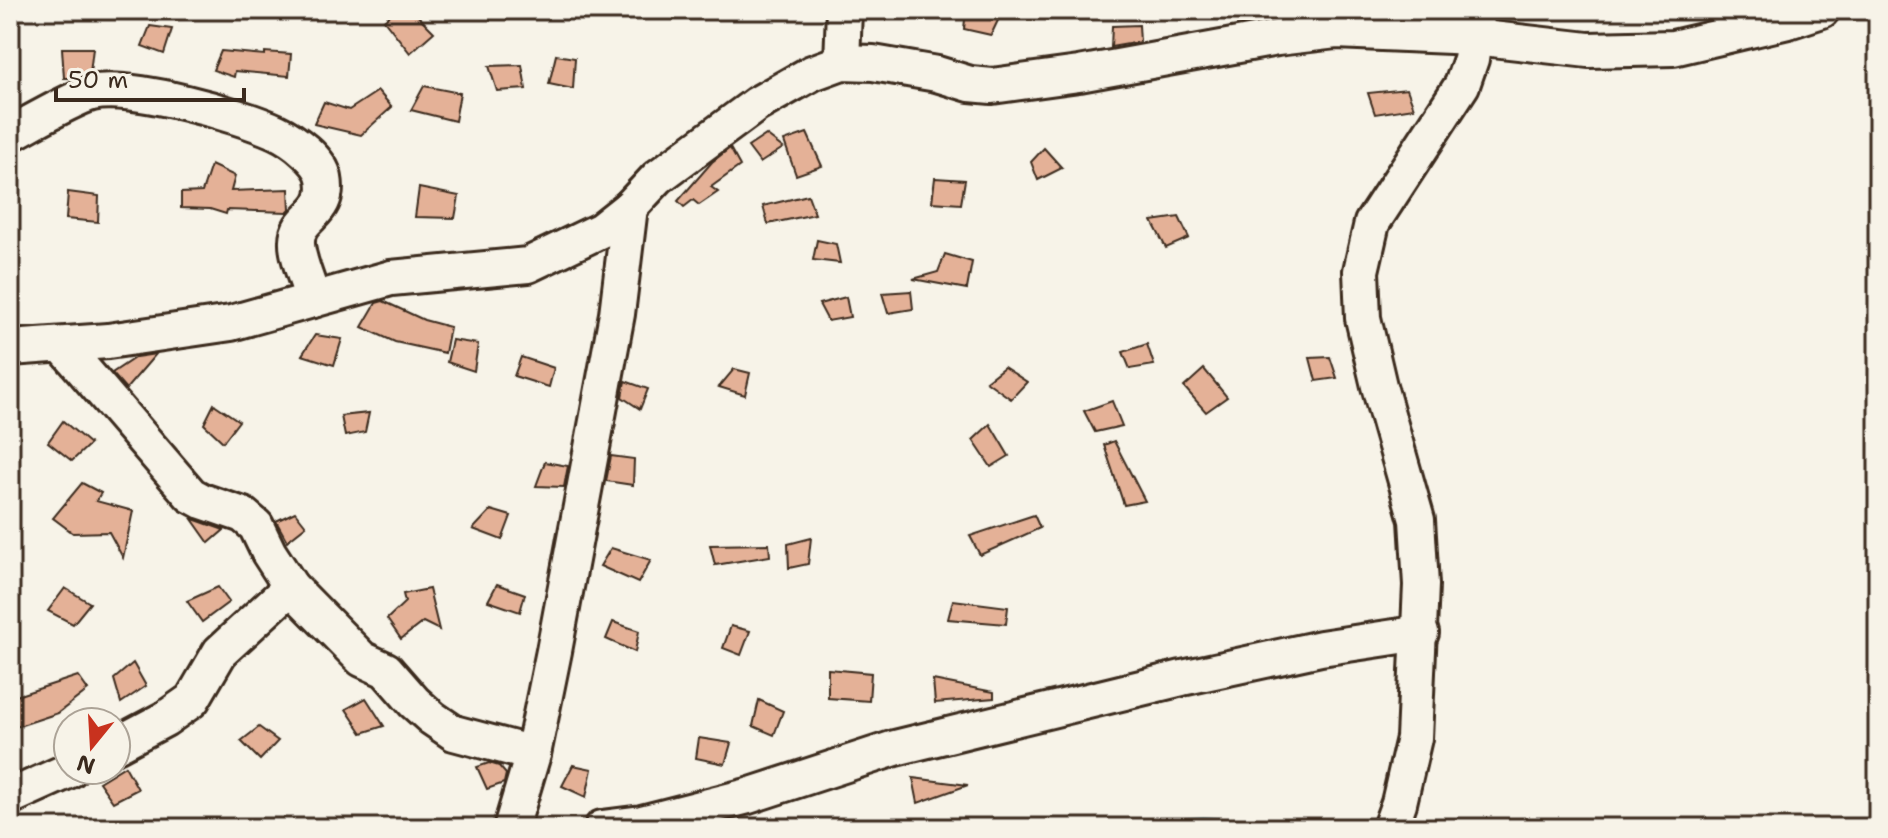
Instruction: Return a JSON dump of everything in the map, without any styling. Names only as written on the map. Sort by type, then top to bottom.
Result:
[{"type":"street","points":[[842,62],[844,10]]},
{"type":"street","points":[[10,348],[108,341],[231,323],[391,278],[528,265],[601,230],[630,207],[658,177],[757,104],[812,73],[842,62],[873,63],[992,86],[1079,74],[1277,38],[1336,31],[1476,23],[1588,50],[1673,48],[1822,10]]},
{"type":"street","points":[[1390,828],[1414,738],[1421,585],[1417,520],[1363,318],[1361,271],[1372,223],[1462,85],[1471,59],[1476,23]]},
{"type":"street","points":[[10,134],[93,93],[130,92],[169,99],[277,132],[304,149],[324,174],[325,196],[318,212],[304,221],[296,240],[313,300]]},
{"type":"street","points":[[511,828],[533,754],[617,314],[630,207]]},
{"type":"street","points":[[62,345],[191,495],[243,515],[256,526],[291,587],[362,659],[386,670],[414,702],[454,733],[533,754]]},
{"type":"street","points":[[132,737],[192,700],[220,652],[291,587]]},
{"type":"street","points":[[602,828],[642,823],[748,796],[895,748],[1182,678],[1321,648],[1421,633]]},
{"type":"street","points":[[10,797],[52,778]]},
{"type":"building","points":[[396,10],[412,10],[434,32],[410,53],[384,20]]},
{"type":"building","points":[[966,10],[988,10],[1001,14],[991,35],[964,29]]},
{"type":"building","points":[[1139,25],[1140,42],[1111,47],[1112,26]]},
{"type":"building","points":[[150,26],[172,29],[164,54],[142,46]]},
{"type":"building","points":[[62,48],[93,48],[90,73],[64,78]]},
{"type":"building","points":[[221,51],[291,54],[289,76],[235,71],[234,77],[213,70]]},
{"type":"building","points":[[556,55],[575,58],[573,89],[549,84]]},
{"type":"building","points":[[522,65],[526,89],[497,91],[489,66]]},
{"type":"building","points":[[424,86],[460,93],[455,121],[411,110]]},
{"type":"building","points":[[1407,89],[1414,108],[1375,114],[1368,93]]},
{"type":"building","points":[[378,91],[392,107],[361,135],[314,124],[324,102],[349,110]]},
{"type":"building","points":[[807,133],[822,166],[796,175],[784,141]]},
{"type":"building","points":[[766,135],[783,148],[760,163],[748,147]]},
{"type":"building","points":[[730,148],[740,166],[711,187],[718,192],[699,205],[693,200],[684,207],[678,201],[712,162]]},
{"type":"building","points":[[1044,148],[1062,168],[1038,180],[1031,162]]},
{"type":"building","points":[[211,165],[235,176],[231,191],[289,189],[290,209],[287,212],[227,210],[226,214],[210,209],[181,208],[181,193],[202,192]]},
{"type":"building","points":[[935,178],[965,180],[961,204],[932,202]]},
{"type":"building","points":[[419,188],[459,196],[455,218],[415,217]]},
{"type":"building","points":[[68,192],[99,196],[98,222],[66,219]]},
{"type":"building","points":[[808,195],[815,214],[768,224],[763,206]]},
{"type":"building","points":[[1179,217],[1189,238],[1166,248],[1152,221]]},
{"type":"building","points":[[817,240],[836,244],[840,263],[813,260]]},
{"type":"building","points":[[945,254],[972,262],[967,289],[913,279],[938,272]]},
{"type":"building","points":[[911,291],[913,309],[888,313],[882,293]]},
{"type":"building","points":[[846,297],[850,317],[828,321],[819,304]]},
{"type":"building","points":[[383,301],[424,320],[450,327],[445,353],[395,342],[362,327],[376,303]]},
{"type":"building","points":[[315,335],[342,339],[334,365],[302,355]]},
{"type":"building","points":[[452,340],[478,344],[474,371],[447,362]]},
{"type":"building","points":[[1147,344],[1154,365],[1130,369],[1123,352]]},
{"type":"building","points":[[156,354],[126,389],[112,373],[136,357]]},
{"type":"building","points":[[521,357],[554,368],[549,387],[514,376]]},
{"type":"building","points":[[1330,357],[1337,378],[1316,381],[1310,358]]},
{"type":"building","points":[[1004,367],[1027,382],[1011,399],[986,381]]},
{"type":"building","points":[[734,369],[750,373],[745,395],[719,387]]},
{"type":"building","points":[[1204,369],[1227,397],[1206,412],[1184,387]]},
{"type":"building","points":[[625,381],[648,389],[640,409],[622,397]]},
{"type":"building","points":[[1112,401],[1122,426],[1095,432],[1084,411]]},
{"type":"building","points":[[214,404],[239,421],[223,442],[204,424]]},
{"type":"building","points":[[369,413],[365,432],[345,436],[341,416]]},
{"type":"building","points":[[63,421],[90,444],[72,461],[48,442]]},
{"type":"building","points":[[990,424],[1009,456],[991,467],[973,440]]},
{"type":"building","points":[[1114,441],[1145,501],[1124,505],[1104,445]]},
{"type":"building","points":[[611,456],[634,459],[633,485],[606,481]]},
{"type":"building","points":[[545,462],[568,466],[564,487],[536,486]]},
{"type":"building","points":[[82,483],[101,493],[96,501],[133,511],[123,558],[109,532],[73,533],[53,518]]},
{"type":"building","points":[[491,510],[511,516],[502,540],[473,529]]},
{"type":"building","points":[[295,512],[306,526],[287,541],[276,521]]},
{"type":"building","points":[[1034,515],[1040,528],[980,555],[970,536]]},
{"type":"building","points":[[193,519],[224,530],[209,543]]},
{"type":"building","points":[[811,538],[808,564],[789,568],[788,544]]},
{"type":"building","points":[[769,544],[770,556],[715,565],[710,545]]},
{"type":"building","points":[[611,548],[651,560],[638,583],[600,566]]},
{"type":"building","points":[[497,584],[525,594],[520,612],[488,601]]},
{"type":"building","points":[[218,587],[229,602],[202,622],[187,601]]},
{"type":"building","points":[[65,588],[90,603],[73,624],[48,611]]},
{"type":"building","points":[[429,589],[439,630],[423,622],[401,639],[387,619],[405,602],[403,594]]},
{"type":"building","points":[[953,600],[1008,607],[1006,624],[948,619]]},
{"type":"building","points":[[613,622],[639,631],[635,652],[606,639]]},
{"type":"building","points":[[731,626],[750,631],[741,655],[723,648]]},
{"type":"building","points":[[133,663],[146,686],[121,703],[114,679]]},
{"type":"building","points":[[828,669],[871,673],[869,701],[828,698]]},
{"type":"building","points":[[78,676],[88,690],[67,706],[52,706],[52,715],[13,728],[10,698]]},
{"type":"building","points":[[933,680],[994,692],[994,698],[935,703]]},
{"type":"building","points":[[366,698],[384,726],[362,733],[346,709]]},
{"type":"building","points":[[759,700],[783,711],[774,735],[753,726]]},
{"type":"building","points":[[259,727],[278,741],[260,760],[241,741]]},
{"type":"building","points":[[699,738],[731,743],[725,764],[696,758]]},
{"type":"building","points":[[489,763],[499,766],[506,774],[504,783],[487,789],[477,767]]},
{"type":"building","points":[[573,765],[592,769],[586,797],[562,786]]},
{"type":"building","points":[[132,778],[138,789],[113,802],[102,786],[132,786]]},
{"type":"building","points":[[913,778],[968,785],[918,803]]},
{"type":"waterway","points":[[1150,828],[1203,820],[1256,828]]}]
